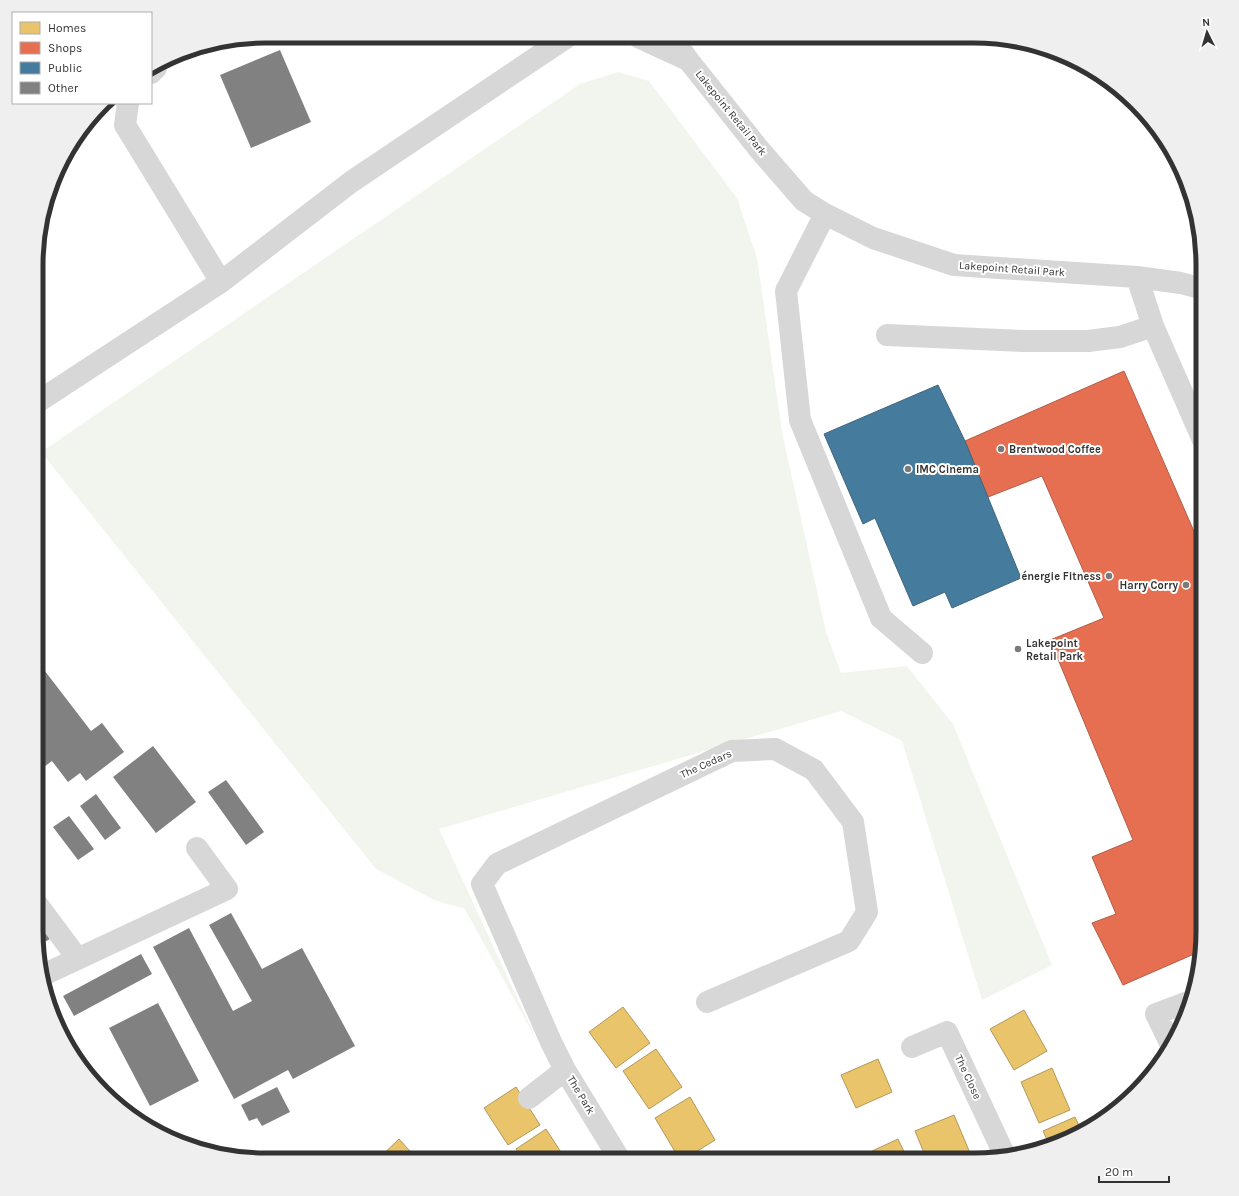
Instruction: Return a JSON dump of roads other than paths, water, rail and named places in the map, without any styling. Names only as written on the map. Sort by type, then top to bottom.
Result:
[{"type":"street","points":[[43,398],[221,282],[351,182],[562,43]]},
{"type":"street","points":[[651,43],[689,61]]},
{"type":"street","name":"Lakepoint Retail Park","points":[[676,43],[758,148],[804,201],[825,214],[873,238],[954,265],[1137,277],[1181,283],[1196,287]]},
{"type":"street","points":[[686,43],[689,61]]},
{"type":"street","points":[[128,104],[126,125],[221,282]]},
{"type":"street","points":[[825,214],[786,291],[800,420],[881,618],[922,654]]},
{"type":"street","points":[[1137,277],[1153,326],[1196,426]]},
{"type":"street","points":[[887,335],[1024,341],[1088,340],[1120,337],[1153,326]]},
{"type":"street","name":"The Cedars","points":[[565,1070],[551,1042],[482,884],[497,864],[732,751],[774,749],[814,770],[853,822],[867,912],[849,941],[708,1002]]},
{"type":"street","points":[[47,973],[227,889],[197,848]]},
{"type":"street","points":[[43,912],[78,959]]},
{"type":"street","points":[[1168,1039],[1156,1014],[1183,1004]]},
{"type":"street","name":"The Close","points":[[912,1047],[947,1032],[1002,1151]]},
{"type":"street","name":"The Park","points":[[529,1098],[565,1070],[616,1153]]},
{"type":"place","name":"Brentwood Coffee","points":[[1001,449]]},
{"type":"place","name":"IMC Cinema","points":[[908,469]]},
{"type":"place","name":"énergie Fitness","points":[[1109,576]]},
{"type":"place","name":"Harry Corry","points":[[1186,585]]},
{"type":"place","name":"Lakepoint Retail Park","points":[[1018,649]]}]
